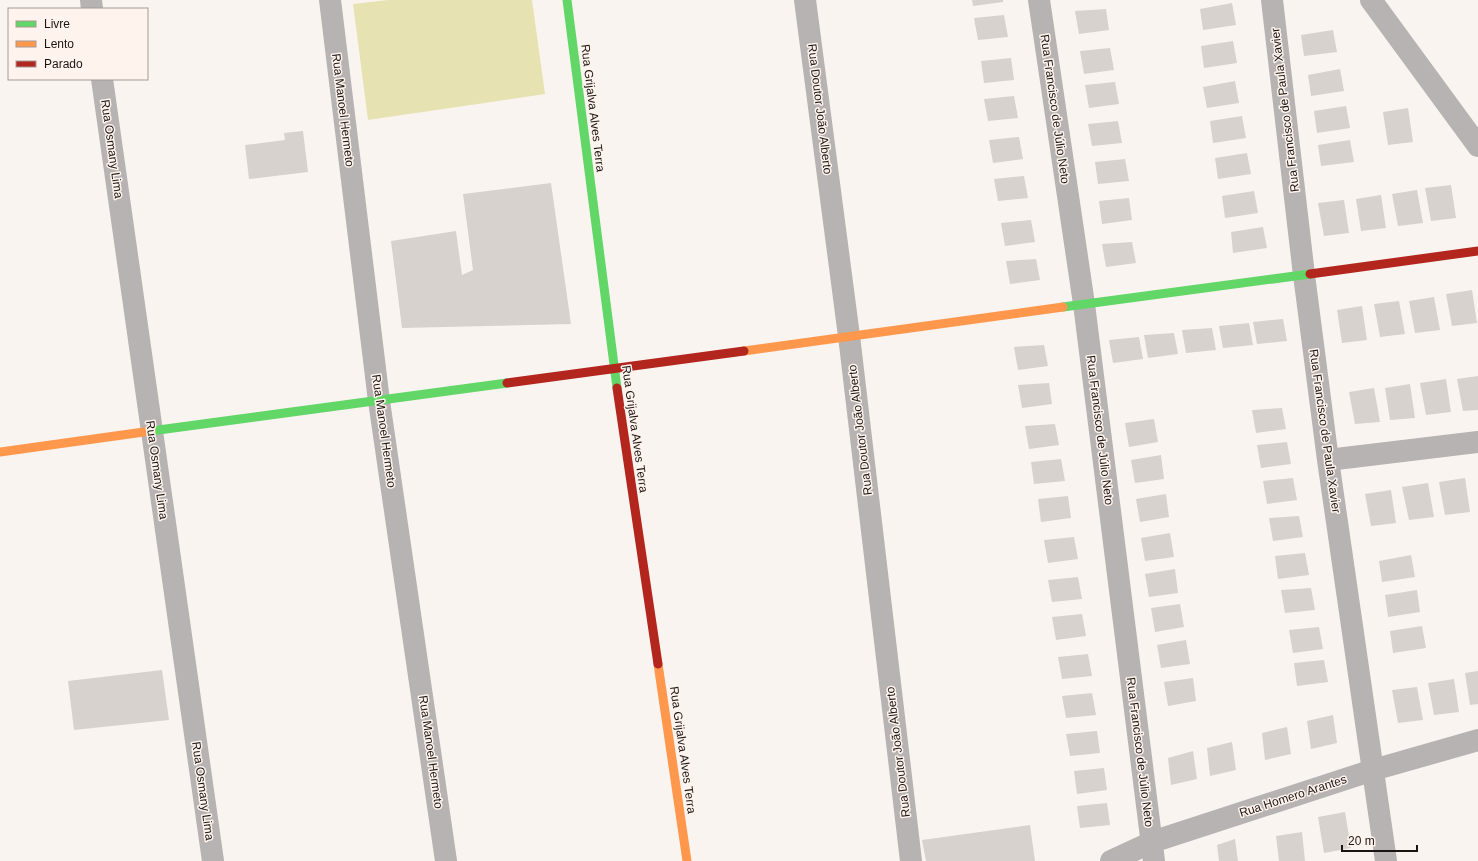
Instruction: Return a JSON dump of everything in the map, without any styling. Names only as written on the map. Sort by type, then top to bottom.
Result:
[{"type":"street","name":"Rua Manoel Hermeto","points":[[330,0],[379,401],[446,861]]},
{"type":"street","name":"Rua Grijalva Alves Terra","points":[[567,0],[614,368],[687,861]]},
{"type":"street","name":"Rua Doutor João Alberto","points":[[805,0],[849,336],[911,861]]},
{"type":"street","name":"Rua Francisco de Júlio Neto","points":[[1039,0],[1084,304],[1153,852]]},
{"type":"street","name":"Rua Francisco de Paula Xavier","points":[[1272,0],[1304,275],[1328,460],[1386,861]]},
{"type":"street","points":[[1371,0],[1478,146]]},
{"type":"street","name":"Rua Osmany Lima","points":[[102,80],[213,861]]},
{"type":"street","points":[[0,452],[1478,251]]},
{"type":"street","points":[[1328,460],[1478,442]]},
{"type":"street","name":"Rua Homero Arantes","points":[[1111,861],[1153,852],[1373,770],[1478,740]]},
{"type":"shaded area","points":[[388,0],[532,0],[545,94],[368,120],[353,4]]},
{"type":"building","points":[[972,0],[1003,0],[1003,2],[973,6]]},
{"type":"building","points":[[1232,3],[1236,25],[1203,30],[1200,9]]},
{"type":"building","points":[[1106,9],[1109,30],[1079,34],[1075,11]]},
{"type":"building","points":[[1004,15],[1008,37],[978,40],[974,18]]},
{"type":"building","points":[[1333,30],[1337,52],[1304,56],[1301,35]]},
{"type":"building","points":[[1233,41],[1237,63],[1204,68],[1201,46]]},
{"type":"building","points":[[1110,48],[1114,70],[1084,74],[1080,51]]},
{"type":"building","points":[[1011,58],[1014,80],[984,83],[981,61]]},
{"type":"building","points":[[1340,69],[1344,91],[1311,96],[1308,75]]},
{"type":"building","points":[[1235,81],[1239,103],[1207,108],[1203,87]]},
{"type":"building","points":[[1115,82],[1119,104],[1089,108],[1085,85]]},
{"type":"building","points":[[1014,96],[1018,118],[988,121],[984,99]]},
{"type":"building","points":[[1346,106],[1350,128],[1317,133],[1314,111]]},
{"type":"building","points":[[1408,108],[1413,142],[1388,145],[1383,112]]},
{"type":"building","points":[[1242,116],[1246,138],[1213,143],[1210,121]]},
{"type":"building","points":[[1118,121],[1122,143],[1092,146],[1088,124]]},
{"type":"building","points":[[303,131],[308,172],[249,179],[245,145],[285,140],[284,133]]},
{"type":"building","points":[[1019,137],[1023,159],[993,163],[989,140]]},
{"type":"building","points":[[1350,140],[1354,162],[1321,166],[1318,145]]},
{"type":"building","points":[[1247,153],[1251,174],[1218,179],[1215,158]]},
{"type":"building","points":[[1125,159],[1129,181],[1098,184],[1095,162]]},
{"type":"building","points":[[1024,176],[1028,198],[998,201],[994,179]]},
{"type":"building","points":[[551,183],[571,324],[402,328],[391,241],[456,231],[462,275],[473,270],[463,194]]},
{"type":"building","points":[[1451,185],[1456,218],[1431,221],[1425,188]]},
{"type":"building","points":[[1417,190],[1423,223],[1398,226],[1392,194]]},
{"type":"building","points":[[1254,191],[1258,213],[1225,218],[1222,196]]},
{"type":"building","points":[[1381,195],[1386,228],[1361,231],[1356,199]]},
{"type":"building","points":[[1129,198],[1132,220],[1102,224],[1099,201]]},
{"type":"building","points":[[1344,200],[1349,233],[1324,236],[1318,203]]},
{"type":"building","points":[[1031,220],[1035,242],[1005,246],[1001,223]]},
{"type":"building","points":[[1263,227],[1267,248],[1233,253],[1231,232]]},
{"type":"building","points":[[1132,242],[1136,263],[1106,267],[1102,244]]},
{"type":"building","points":[[1036,259],[1040,280],[1010,284],[1006,261]]},
{"type":"building","points":[[1472,290],[1477,323],[1452,326],[1446,294]]},
{"type":"building","points":[[1434,297],[1440,330],[1415,333],[1409,301]]},
{"type":"building","points":[[1399,301],[1405,334],[1380,337],[1374,304]]},
{"type":"building","points":[[1362,306],[1367,340],[1342,343],[1337,310]]},
{"type":"building","points":[[1283,319],[1287,341],[1257,344],[1253,322]]},
{"type":"building","points":[[1249,323],[1253,345],[1223,348],[1219,326]]},
{"type":"building","points":[[1212,328],[1216,350],[1186,353],[1182,330]]},
{"type":"building","points":[[1174,333],[1178,354],[1148,358],[1144,335]]},
{"type":"building","points":[[1139,337],[1143,359],[1113,363],[1109,340]]},
{"type":"building","points":[[1044,345],[1048,366],[1018,370],[1014,347]]},
{"type":"building","points":[[1478,376],[1478,410],[1463,411],[1457,379]]},
{"type":"building","points":[[1446,379],[1451,412],[1426,415],[1420,383]]},
{"type":"building","points":[[1049,383],[1052,404],[1022,408],[1018,385]]},
{"type":"building","points":[[1410,384],[1415,418],[1390,420],[1385,388]]},
{"type":"building","points":[[1374,388],[1380,422],[1355,424],[1349,392]]},
{"type":"building","points":[[1282,408],[1286,429],[1256,433],[1252,410]]},
{"type":"building","points":[[1154,419],[1158,442],[1129,447],[1125,423]]},
{"type":"building","points":[[1055,424],[1059,445],[1029,449],[1025,426]]},
{"type":"building","points":[[1287,442],[1291,464],[1261,468],[1257,445]]},
{"type":"building","points":[[1161,455],[1164,479],[1135,483],[1131,460]]},
{"type":"building","points":[[1061,459],[1065,481],[1034,484],[1031,462]]},
{"type":"building","points":[[1293,478],[1297,500],[1267,504],[1263,481]]},
{"type":"building","points":[[1465,478],[1470,512],[1445,515],[1439,482]]},
{"type":"building","points":[[1428,483],[1434,517],[1409,520],[1402,487]]},
{"type":"building","points":[[1391,490],[1396,523],[1371,526],[1365,494]]},
{"type":"building","points":[[1166,494],[1169,517],[1140,522],[1136,499]]},
{"type":"building","points":[[1068,496],[1071,518],[1041,522],[1038,499]]},
{"type":"building","points":[[1299,516],[1303,537],[1273,541],[1269,518]]},
{"type":"building","points":[[1170,533],[1174,557],[1145,561],[1141,538]]},
{"type":"building","points":[[1074,537],[1078,559],[1048,563],[1044,540]]},
{"type":"building","points":[[1305,553],[1309,575],[1278,579],[1275,556]]},
{"type":"building","points":[[1411,555],[1415,577],[1382,582],[1379,561]]},
{"type":"building","points":[[1175,569],[1178,593],[1149,597],[1145,574]]},
{"type":"building","points":[[1078,577],[1082,599],[1052,602],[1048,580]]},
{"type":"building","points":[[1311,588],[1315,610],[1285,613],[1281,590]]},
{"type":"building","points":[[1417,590],[1420,612],[1388,617],[1385,595]]},
{"type":"building","points":[[1180,604],[1184,627],[1155,632],[1151,608]]},
{"type":"building","points":[[1082,614],[1086,636],[1056,640],[1052,617]]},
{"type":"building","points":[[1422,626],[1426,648],[1393,653],[1390,631]]},
{"type":"building","points":[[1319,627],[1323,649],[1293,653],[1289,630]]},
{"type":"building","points":[[1186,640],[1190,664],[1161,668],[1157,645]]},
{"type":"building","points":[[1088,654],[1092,676],[1062,679],[1058,657]]},
{"type":"building","points":[[1324,660],[1328,682],[1297,686],[1294,663]]},
{"type":"building","points":[[162,670],[169,720],[74,730],[68,681]]},
{"type":"building","points":[[1478,671],[1478,704],[1470,705],[1465,673]]},
{"type":"building","points":[[1193,678],[1196,701],[1168,706],[1164,682]]},
{"type":"building","points":[[1454,679],[1459,712],[1434,715],[1428,683]]},
{"type":"building","points":[[1417,687],[1423,720],[1398,723],[1392,690]]},
{"type":"building","points":[[1092,693],[1096,715],[1066,718],[1062,696]]},
{"type":"building","points":[[1333,715],[1337,743],[1311,749],[1307,721]]},
{"type":"building","points":[[1287,727],[1291,754],[1265,760],[1262,733]]},
{"type":"building","points":[[1097,731],[1100,753],[1070,756],[1066,734]]},
{"type":"building","points":[[1232,742],[1236,770],[1210,776],[1207,748]]},
{"type":"building","points":[[1193,751],[1197,779],[1171,785],[1168,758]]},
{"type":"building","points":[[1104,768],[1107,790],[1077,794],[1074,771]]},
{"type":"building","points":[[1107,803],[1110,825],[1080,828],[1077,806]]},
{"type":"building","points":[[1345,812],[1351,848],[1324,853],[1318,817]]},
{"type":"building","points":[[1030,825],[1035,861],[926,861],[922,840]]},
{"type":"building","points":[[1302,832],[1305,861],[1279,861],[1276,836]]},
{"type":"building","points":[[1235,839],[1238,861],[1219,861],[1217,845]]},
{"type":"traffic: fast","points":[[567,0],[617,388]]},
{"type":"traffic: fast","points":[[1063,307],[1310,274]]},
{"type":"traffic: fast","points":[[151,431],[507,383]]},
{"type":"traffic: slow","points":[[744,351],[1063,307]]},
{"type":"traffic: slow","points":[[0,452],[151,431]]},
{"type":"traffic: slow","points":[[658,664],[687,861]]},
{"type":"traffic: jam","points":[[1310,274],[1478,251]]},
{"type":"traffic: jam","points":[[507,383],[744,351]]},
{"type":"traffic: jam","points":[[617,388],[658,664]]}]
